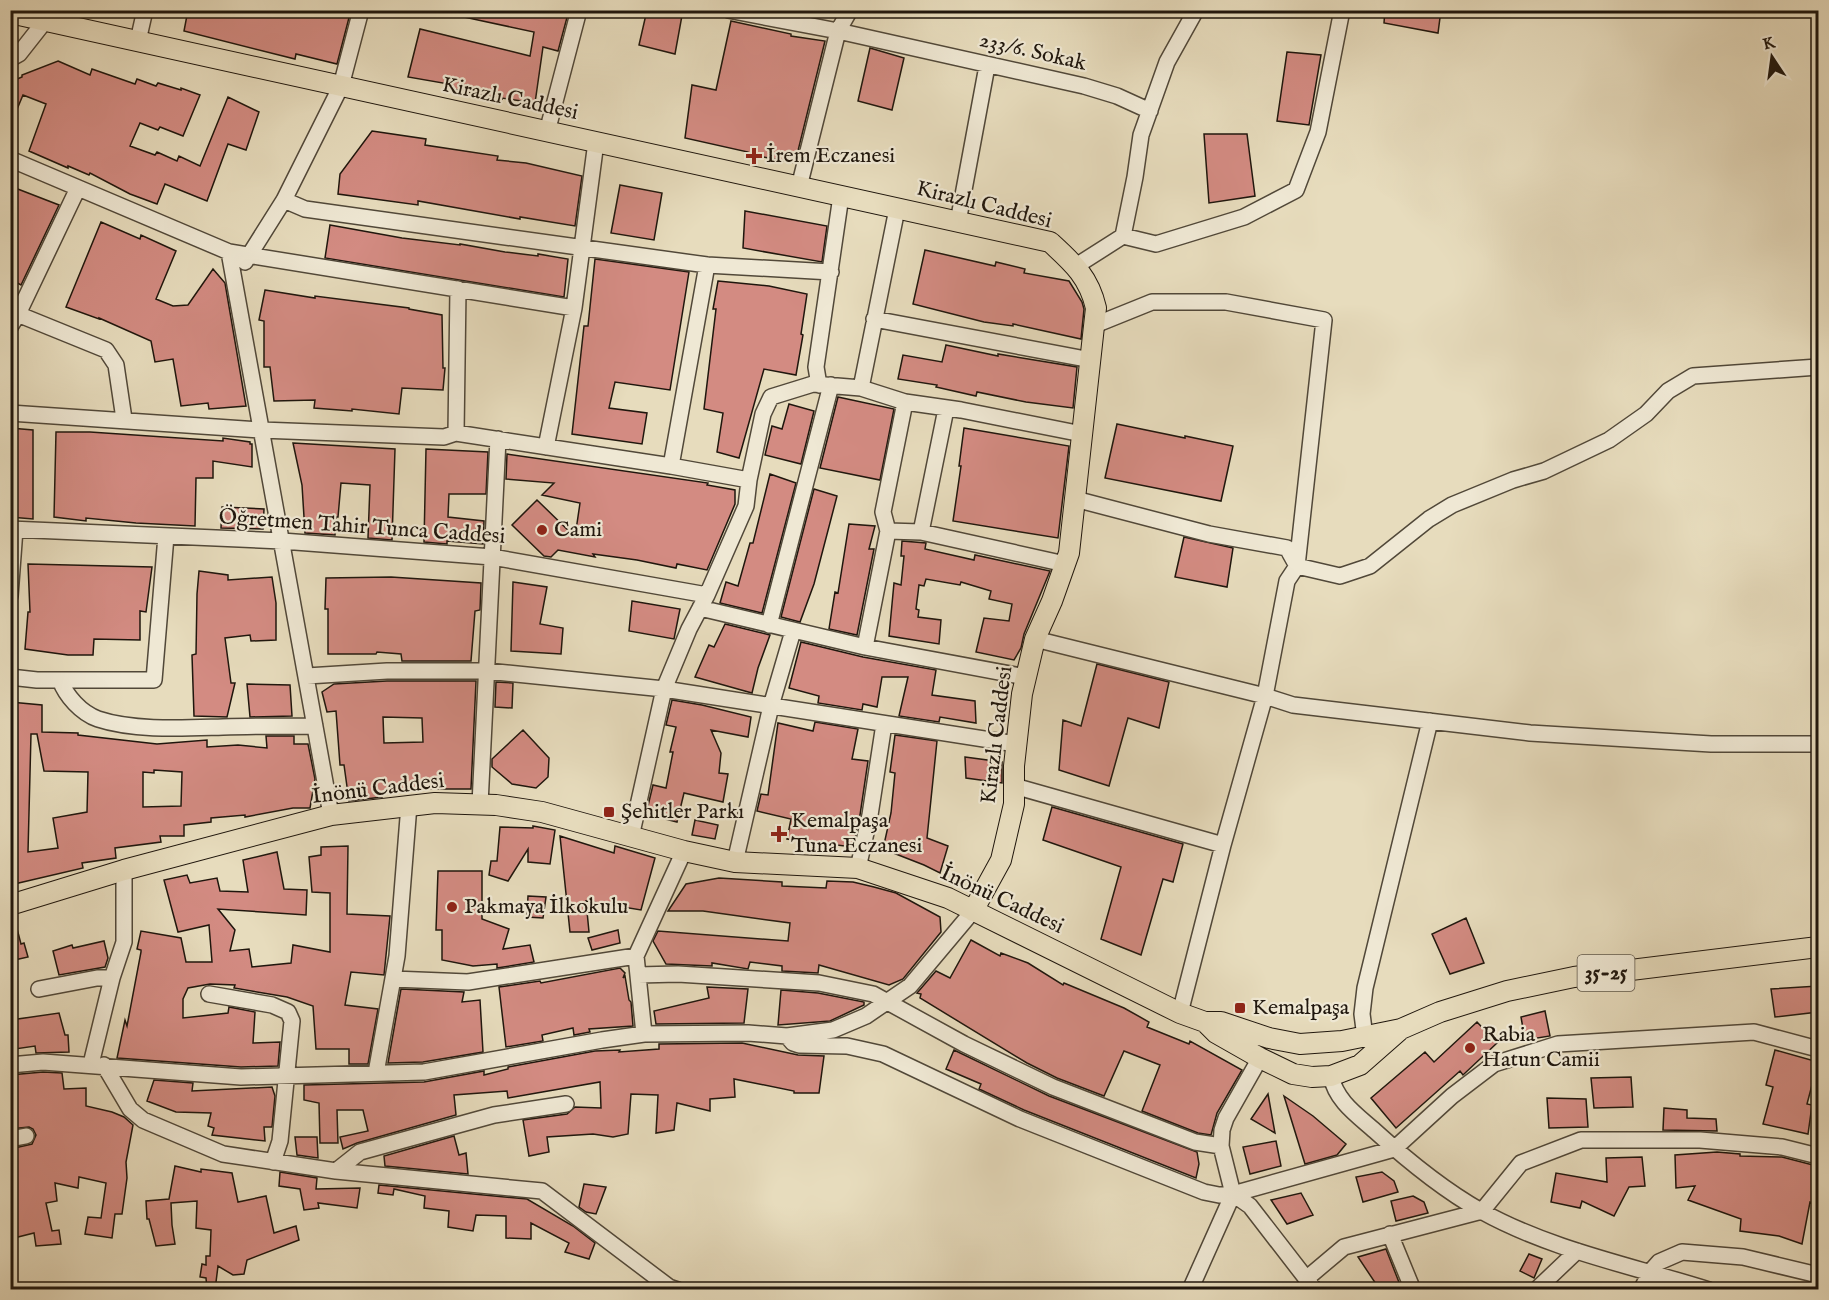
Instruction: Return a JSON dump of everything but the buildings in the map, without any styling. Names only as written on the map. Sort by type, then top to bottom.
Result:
[{"type":"main road","name":"Kirazlı Caddesi","points":[[10,13],[1050,242],[1076,266],[1092,291],[1096,309],[1069,554],[1035,639],[1022,694],[1016,744],[1014,804],[1002,860],[973,911]]},
{"type":"main road","name":"İnönü Caddesi","points":[[10,905],[124,870],[331,815],[435,803],[480,804],[542,812],[684,851],[735,862],[858,868],[924,889],[973,911],[1180,1013],[1205,1022],[1221,1022],[1269,1038],[1300,1044],[1327,1043],[1401,1029]]},
{"type":"main road","name":"35-25","points":[[1205,1022],[1216,1033],[1293,1074],[1312,1077],[1331,1076],[1360,1065],[1401,1029],[1473,1001],[1549,981],[1818,947]]},
{"type":"main road","points":[[1327,1043],[1332,1063],[1331,1076]]},
{"type":"main road","points":[[1293,1074],[1300,1044]]},
{"type":"street","points":[[138,41],[145,10]]},
{"type":"street","points":[[235,280],[284,200],[341,86],[361,10]]},
{"type":"street","points":[[547,132],[579,10]]},
{"type":"street","name":"233/6. Sokak","points":[[728,10],[838,31],[1084,86],[1117,96],[1150,111]]},
{"type":"street","points":[[799,187],[838,31],[850,10]]},
{"type":"street","points":[[1123,236],[1141,135],[1167,62],[1196,10]]},
{"type":"street","points":[[1076,266],[1123,236],[1156,243],[1244,217],[1296,190],[1318,132],[1342,10]]},
{"type":"street","points":[[10,58],[19,54],[45,21]]},
{"type":"street","points":[[958,222],[987,66]]},
{"type":"street","points":[[546,447],[574,308],[596,142]]},
{"type":"street","points":[[10,159],[229,252],[574,308]]},
{"type":"street","points":[[78,188],[13,317],[106,350],[116,365],[124,419]]},
{"type":"street","points":[[770,625],[825,385],[816,367],[841,196]]},
{"type":"street","points":[[284,200],[305,209],[707,265],[831,272]]},
{"type":"street","points":[[861,388],[897,208]]},
{"type":"street","points":[[229,252],[331,815]]},
{"type":"street","points":[[670,466],[707,265]]},
{"type":"street","points":[[456,433],[458,289]]},
{"type":"street","points":[[1095,325],[1152,302],[1226,302],[1324,320],[1297,566],[1287,581],[1265,696],[1223,845],[1180,1013]]},
{"type":"street","points":[[874,319],[1091,360]]},
{"type":"street","points":[[1075,499],[1209,534],[1287,548],[1297,566],[1340,576],[1370,566],[1429,519],[1452,505],[1513,480],[1544,471],[1609,440],[1646,414],[1668,391],[1693,376],[1818,367]]},
{"type":"street","points":[[631,837],[664,689],[746,506],[763,414],[771,397],[813,384],[861,388],[905,402],[961,410],[1082,434]]},
{"type":"street","points":[[865,646],[888,531],[883,512],[905,402]]},
{"type":"street","points":[[921,532],[946,409]]},
{"type":"street","points":[[10,413],[261,430],[444,437],[456,433],[749,480]]},
{"type":"street","points":[[480,804],[498,439]]},
{"type":"street","points":[[10,596],[13,529]]},
{"type":"street","name":"Öğretmen Tahir Tunca Caddesi","points":[[13,529],[282,541],[492,557],[703,602],[793,631],[1026,677]]},
{"type":"street","points":[[888,531],[921,532],[1065,564]]},
{"type":"street","points":[[10,677],[37,680],[154,680],[166,536]]},
{"type":"street","points":[[735,862],[771,706],[793,631]]},
{"type":"street","points":[[1035,639],[1293,705],[1542,734],[1712,744],[1818,744]]},
{"type":"street","points":[[307,676],[387,671],[487,671],[664,689],[1016,744]]},
{"type":"street","points":[[60,680],[65,693],[84,710],[96,718],[115,723],[167,728],[315,726]]},
{"type":"street","points":[[1365,1037],[1362,1014],[1365,988],[1430,721]]},
{"type":"street","points":[[858,868],[870,815],[884,724]]},
{"type":"street","points":[[1014,786],[1223,845]]},
{"type":"street","points":[[376,1072],[397,956],[409,805]]},
{"type":"street","points":[[644,1034],[636,956],[684,851]]},
{"type":"street","points":[[124,870],[124,942],[112,978],[98,1065],[130,1109],[143,1120],[223,1154],[336,1171],[542,1191],[669,1287],[678,1290]]},
{"type":"street","points":[[10,1065],[43,1062],[241,1077],[424,1072],[644,1034],[736,1033],[787,1036],[833,1030],[848,1026],[866,1016],[910,986],[973,911]]},
{"type":"street","points":[[393,980],[468,982],[636,956]]},
{"type":"street","points":[[638,975],[678,974],[819,983],[873,994],[964,1044],[1053,1087],[1195,1142],[1221,1146]]},
{"type":"street","points":[[39,989],[98,978],[112,978]]},
{"type":"street","points":[[209,994],[272,1005],[288,1012],[292,1021],[280,1141],[273,1162]]},
{"type":"street","points":[[787,1036],[799,1046],[847,1046],[884,1054],[1042,1128],[1204,1192],[1219,1195],[1233,1194],[1394,1149],[1452,1096],[1494,1064],[1558,1044],[1754,1032],[1818,1049]]},
{"type":"street","points":[[1190,1290],[1233,1194],[1221,1146],[1222,1130],[1226,1118],[1260,1058]]},
{"type":"street","points":[[1331,1076],[1340,1099],[1394,1149],[1428,1176],[1482,1211],[1538,1237],[1577,1251],[1709,1290]]},
{"type":"street","points":[[336,1171],[360,1152],[494,1114],[566,1104]]},
{"type":"street","points":[[1233,1194],[1250,1206],[1310,1284],[1344,1246],[1482,1211],[1521,1162],[1581,1140],[1700,1140],[1782,1147],[1818,1156]]},
{"type":"street","points":[[1390,1234],[1413,1290]]},
{"type":"street","points":[[1536,1290],[1577,1251]]},
{"type":"street","points":[[1641,1290],[1651,1271],[1659,1262],[1682,1252],[1743,1257],[1818,1275]]},
{"type":"place","name":"İrem Eczanesi","points":[[754,156]]},
{"type":"place","name":"Cami","points":[[542,530]]},
{"type":"place","name":"Şehitler Parkı","points":[[609,812]]},
{"type":"place","name":"Kemalpaşa Tuna Eczanesi","points":[[779,834]]},
{"type":"place","name":"Pakmaya İlkokulu","points":[[452,907]]},
{"type":"place","name":"Kemalpaşa","points":[[1240,1008]]},
{"type":"place","name":"Rabia Hatun Camii","points":[[1470,1048]]}]
